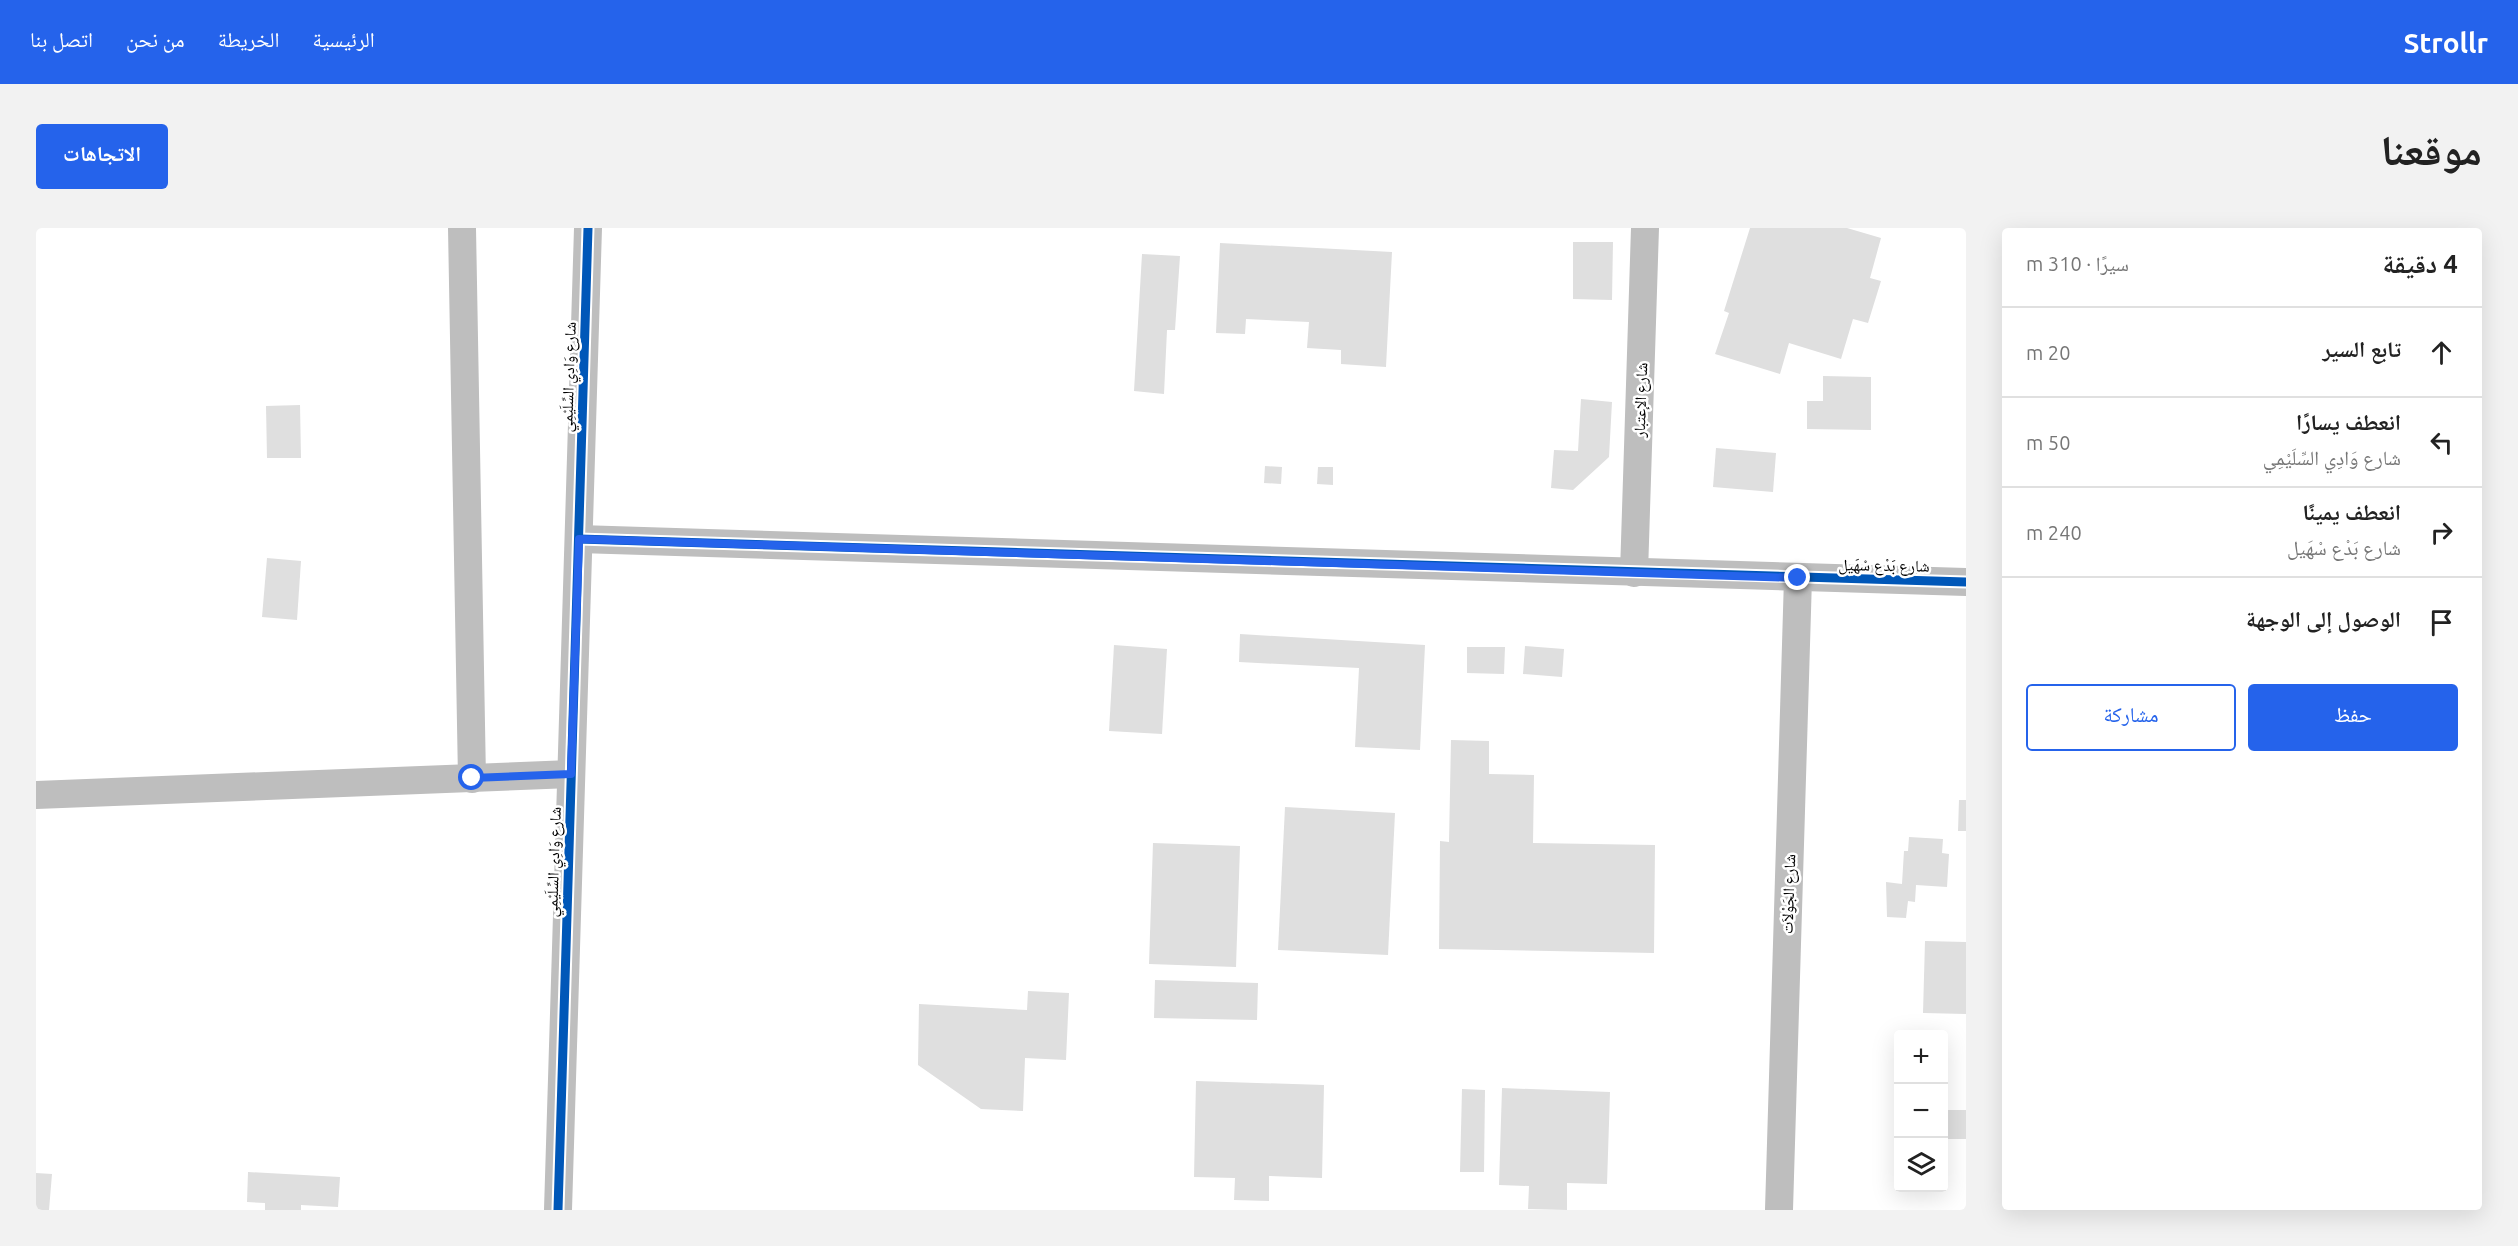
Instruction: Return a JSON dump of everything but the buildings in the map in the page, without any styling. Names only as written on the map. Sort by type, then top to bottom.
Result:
[{"type":"street","points":[[462,228],[472,778]]},
{"type":"street","name":"شارع وَادِي السِّلَيْمِي","points":[[558,1210],[588,228]]},
{"type":"street","name":"شارع الإعتبار","points":[[1634,573],[1645,228]]},
{"type":"street","name":"شارع بَدْع سْهَيل","points":[[579,539],[1966,582]]},
{"type":"street","name":"شارع الجَوْلاَت","points":[[1779,1210],[1798,578]]},
{"type":"street","points":[[36,795],[571,774]]},
{"type":"cycle path","points":[[558,1210],[588,228]]},
{"type":"cycle path","points":[[579,539],[1966,582]]},
{"type":"route","points":[[472,778],[571,774],[579,539],[1798,578]]}]
